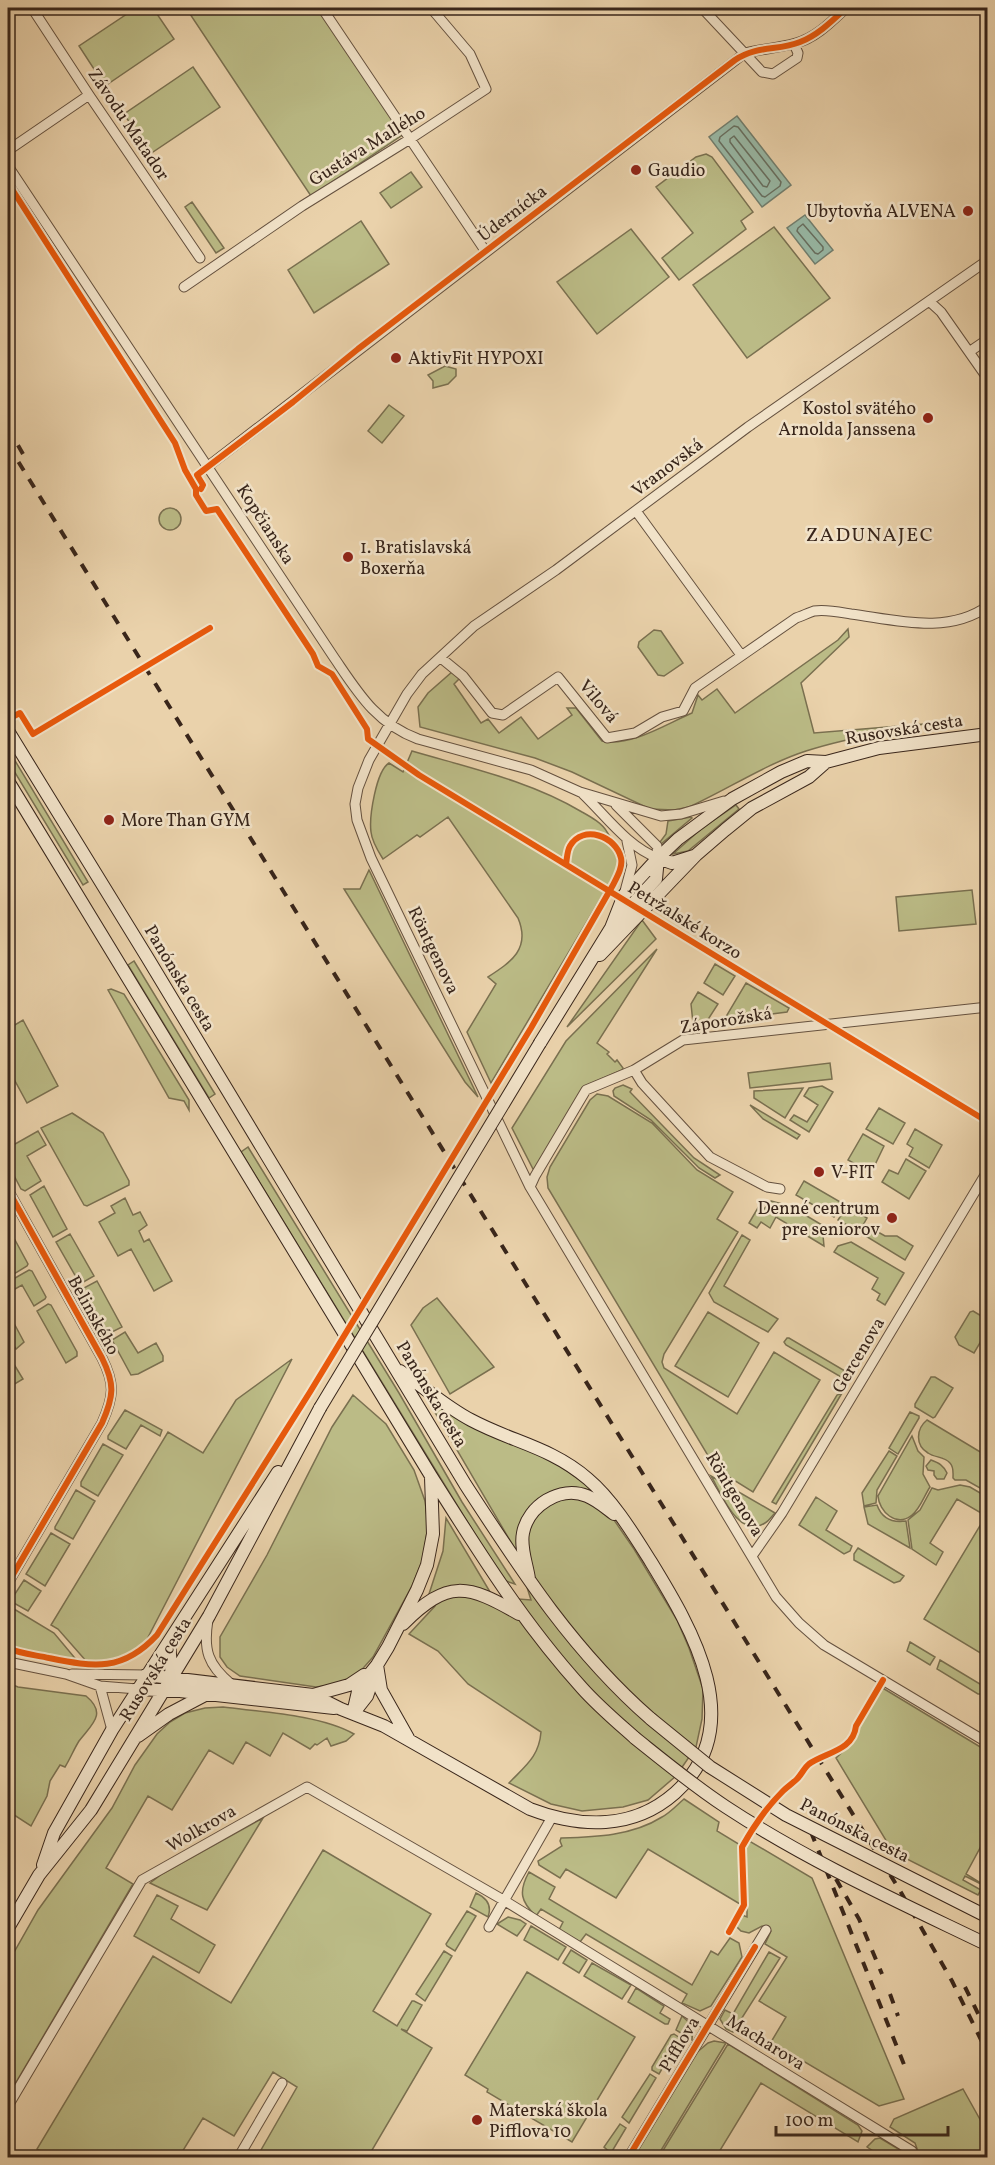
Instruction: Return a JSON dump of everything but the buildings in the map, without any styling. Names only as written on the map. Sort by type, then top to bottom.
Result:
[{"type":"street","name":"Závodu Matador","points":[[32,8],[200,258]]},
{"type":"street","points":[[322,8],[486,252]]},
{"type":"street","name":"Gustáva Mallého","points":[[184,287],[308,202],[486,89],[470,54],[431,8]]},
{"type":"street","points":[[702,8],[762,72],[773,75],[796,58],[798,53],[794,44]]},
{"type":"street","name":"Údernícka","points":[[207,467],[744,53],[794,44],[822,30],[846,8]]},
{"type":"street","points":[[8,148],[13,147],[89,95]]},
{"type":"street","name":"Kopčianska","points":[[8,166],[368,707],[390,724],[418,739],[531,770],[580,792],[661,816],[681,814],[732,799]]},
{"type":"street","name":"Vranovská","points":[[390,724],[407,694],[422,674],[474,626],[556,570],[740,433],[987,260]]},
{"type":"street","points":[[929,301],[941,312],[987,379]]},
{"type":"street","points":[[969,352],[987,339]]},
{"type":"street","points":[[636,511],[741,655]]},
{"type":"street","name":"Vilová","points":[[441,658],[463,676],[492,713],[503,715],[558,677],[607,738],[635,733],[662,717],[683,711],[695,688],[796,618],[814,611],[832,611],[908,622],[949,623],[979,612],[987,606]]},
{"type":"street","name":"Röntgenova","points":[[390,724],[369,760],[358,788],[356,810],[360,831],[530,1187],[784,1607],[803,1628],[824,1645],[987,1743]]},
{"type":"street","name":"Panónska cesta","points":[[8,731],[465,1484],[529,1581],[600,1671],[651,1719],[710,1767],[786,1815],[987,1917]]},
{"type":"street","name":"Rusovská cesta","points":[[39,1875],[54,1833],[112,1730],[320,1408],[611,928],[624,895],[658,858],[699,822],[732,799],[781,772],[807,761],[826,762],[879,748],[987,734]]},
{"type":"street","name":"Rusovská cesta","points":[[582,974],[696,855],[752,808],[809,777],[826,762]]},
{"type":"street","points":[[8,781],[431,1476],[522,1616],[584,1690],[635,1738],[694,1785],[768,1833],[837,1871],[987,1945]]},
{"type":"street","name":"Kopčianska","points":[[580,792],[614,824],[627,841],[658,858],[657,846],[615,803]]},
{"type":"street","points":[[624,895],[632,865],[627,841]]},
{"type":"street","points":[[611,928],[656,879],[658,858],[672,863],[696,855]]},
{"type":"street","name":"Záporožská","points":[[634,1070],[683,1040],[987,1007]]},
{"type":"street","points":[[530,1187],[582,1094],[591,1087],[634,1070],[642,1083],[710,1156],[767,1187],[780,1189]]},
{"type":"street","name":"Gercenova","points":[[753,1556],[782,1513],[987,1170]]},
{"type":"street","name":"Belinského","points":[[8,1190],[102,1358],[111,1381],[112,1392],[110,1405],[102,1423],[8,1583]]},
{"type":"street","points":[[66,1674],[146,1675],[313,1695],[408,1738],[511,1799],[552,1817],[584,1822],[611,1821],[645,1815],[679,1790],[696,1767],[708,1737],[712,1709],[711,1693],[706,1671],[695,1642],[661,1579],[624,1523],[607,1498],[589,1479],[571,1466],[540,1448],[468,1419],[394,1367]]},
{"type":"street","name":"Rusovská cesta","points":[[8,1928],[39,1875],[91,1810],[209,1616],[320,1408]]},
{"type":"street","points":[[8,1662],[66,1674],[100,1686],[180,1691],[347,1711],[367,1696],[377,1665],[417,1590],[432,1544],[434,1519],[431,1476]]},
{"type":"street","points":[[529,1581],[523,1549],[523,1534],[532,1513],[547,1500],[567,1494],[587,1496],[604,1506],[624,1523]]},
{"type":"street","points":[[396,1632],[428,1601],[452,1591],[469,1591],[485,1596],[522,1616]]},
{"type":"street","name":"Rusovská cesta","points":[[209,1616],[206,1636],[208,1658],[218,1674],[231,1684]]},
{"type":"street","points":[[169,1642],[171,1678],[180,1691]]},
{"type":"street","points":[[313,1695],[349,1685],[377,1665]]},
{"type":"street","points":[[377,1665],[381,1690],[408,1738]]},
{"type":"street","name":"Rusovská cesta","points":[[100,1686],[112,1730]]},
{"type":"street","name":"Rusovská cesta","points":[[132,1740],[169,1714],[207,1694]]},
{"type":"street","name":"Wolkrova","points":[[8,2106],[142,1880],[307,1787],[505,1900]]},
{"type":"street","points":[[489,1927],[552,1817]]},
{"type":"street","name":"Macharova","points":[[505,1900],[912,2151],[915,2157]]},
{"type":"street","name":"Pifflova","points":[[628,2157],[766,1930]]},
{"type":"street","points":[[238,2157],[282,2084]]},
{"type":"green space","points":[[136,8],[153,8],[174,39],[105,86],[79,46]]},
{"type":"green space","points":[[186,8],[322,8],[404,134],[311,196]]},
{"type":"green space","points":[[193,67],[220,107],[150,154],[124,114]]},
{"type":"green space","points":[[706,154],[712,157],[753,212],[741,221],[746,229],[679,280],[662,258],[693,233],[656,187],[696,157]]},
{"type":"green space","points":[[411,172],[422,187],[391,208],[380,193]]},
{"type":"green space","points":[[192,202],[224,248],[216,253],[185,207]]},
{"type":"green space","points":[[361,221],[389,264],[314,313],[288,270]]},
{"type":"green space","points":[[774,227],[830,298],[747,358],[693,285]]},
{"type":"green space","points":[[631,229],[669,277],[597,334],[557,282]]},
{"type":"green space","points":[[445,366],[456,369],[456,376],[448,384],[433,388],[433,381],[428,375]]},
{"type":"green space","points":[[389,405],[404,416],[382,443],[368,431]]},
{"type":"green space","points":[[170,508],[180,515],[181,519],[174,529],[170,530],[160,523],[159,519],[166,509]]},
{"type":"green space","points":[[848,629],[849,637],[801,683],[814,733],[924,724],[850,739],[791,756],[689,807],[674,810],[650,809],[572,772],[535,758],[420,727],[418,707],[428,693],[452,672],[460,678],[454,684],[481,723],[488,719],[499,733],[521,717],[538,739],[572,715],[567,708],[576,708],[602,741],[625,741],[692,713],[698,695],[702,700],[717,689],[735,713],[838,640]]},
{"type":"green space","points":[[654,630],[661,631],[683,663],[664,676],[658,675],[638,647],[639,642]]},
{"type":"green space","points":[[8,749],[88,882],[83,885],[8,761]]},
{"type":"green space","points":[[412,751],[499,776],[562,801],[599,823],[613,841],[616,851],[617,871],[491,1083],[467,1032],[496,984],[488,977],[516,954],[522,938],[521,929],[518,918],[448,817],[383,859],[379,853],[371,832],[372,806],[377,784],[384,768],[389,763],[403,772]]},
{"type":"green space","points":[[736,805],[739,809],[688,851],[673,854],[701,829]]},
{"type":"green space","points":[[691,817],[661,844],[666,834],[668,821]]},
{"type":"green space","points":[[369,870],[478,1097],[465,1082],[344,889],[360,889]]},
{"type":"green space","points":[[972,890],[976,924],[899,931],[896,897]]},
{"type":"green space","points":[[642,920],[656,939],[567,1027]]},
{"type":"green space","points":[[657,949],[597,1043],[609,1052],[607,1054],[615,1062],[617,1060],[622,1070],[585,1086],[533,1169],[512,1128],[566,1041]]},
{"type":"green space","points":[[134,961],[215,1094],[209,1098],[128,965]]},
{"type":"green space","points":[[715,964],[735,976],[723,995],[704,983]]},
{"type":"green space","points":[[746,983],[789,1008],[787,1012],[724,1020]]},
{"type":"green space","points":[[108,990],[124,994],[189,1100],[189,1110],[184,1101],[169,1098]]},
{"type":"green space","points":[[698,992],[718,1004],[707,1021],[693,1023],[691,1004]]},
{"type":"green space","points":[[23,1020],[58,1086],[27,1103],[8,1068],[8,1029]]},
{"type":"green space","points":[[830,1063],[832,1079],[750,1088],[748,1073]]},
{"type":"green space","points":[[623,1085],[632,1089],[630,1092],[694,1158],[720,1175],[715,1178],[699,1168],[651,1120],[614,1096],[615,1088]]},
{"type":"green space","points":[[822,1086],[833,1092],[809,1132],[790,1120],[794,1115],[807,1122],[818,1105],[804,1096],[809,1088]]},
{"type":"green space","points":[[803,1088],[785,1118],[754,1098],[754,1091]]},
{"type":"green space","points":[[597,1094],[608,1096],[652,1123],[697,1170],[733,1192],[717,1219],[738,1232],[664,1354],[662,1362],[664,1368],[737,1414],[774,1352],[820,1380],[753,1492],[716,1469],[548,1188],[547,1177],[550,1167],[590,1100]]},
{"type":"green space","points":[[750,1105],[800,1135],[797,1139],[763,1119]]},
{"type":"green space","points":[[879,1108],[905,1123],[893,1144],[866,1129]]},
{"type":"green space","points":[[72,1113],[103,1133],[129,1181],[129,1185],[87,1206],[84,1205],[41,1128]]},
{"type":"green space","points":[[915,1129],[942,1145],[929,1168],[909,1156],[913,1148],[907,1144]]},
{"type":"green space","points":[[38,1131],[46,1145],[27,1156],[41,1181],[25,1191],[21,1189],[8,1164],[8,1148]]},
{"type":"green space","points":[[863,1134],[884,1146],[871,1173],[848,1160]]},
{"type":"green space","points":[[248,1147],[399,1393],[462,1502],[515,1584],[503,1580],[241,1152]]},
{"type":"green space","points":[[906,1159],[926,1171],[909,1199],[882,1182],[889,1170],[898,1174]]},
{"type":"green space","points":[[804,1181],[842,1203],[834,1217],[796,1195]]},
{"type":"green space","points":[[44,1186],[67,1229],[53,1237],[30,1195]]},
{"type":"green space","points":[[125,1198],[133,1215],[140,1212],[147,1225],[139,1231],[144,1242],[149,1239],[172,1281],[154,1291],[131,1249],[118,1256],[99,1222],[115,1213],[111,1206]]},
{"type":"green space","points":[[771,1201],[790,1206],[822,1225],[824,1246],[776,1217],[770,1228],[761,1222],[757,1228],[749,1223],[759,1206],[764,1209]]},
{"type":"green space","points":[[847,1206],[867,1218],[859,1232],[838,1220]]},
{"type":"green space","points":[[8,1227],[28,1264],[9,1277]]},
{"type":"green space","points":[[869,1227],[885,1236],[897,1236],[913,1246],[905,1260],[864,1235]]},
{"type":"green space","points":[[70,1234],[94,1276],[80,1284],[56,1242]]},
{"type":"green space","points":[[742,1235],[750,1240],[724,1286],[778,1319],[768,1332],[714,1302],[709,1293]]},
{"type":"green space","points":[[851,1242],[904,1273],[885,1305],[877,1300],[880,1294],[872,1289],[878,1278],[834,1252],[838,1246]]},
{"type":"green space","points":[[29,1270],[32,1271],[46,1297],[34,1306],[22,1285],[8,1293],[8,1282]]},
{"type":"green space","points":[[97,1281],[122,1327],[108,1334],[82,1289]]},
{"type":"green space","points":[[437,1298],[494,1367],[450,1394],[411,1325],[423,1308]]},
{"type":"green space","points":[[48,1304],[51,1305],[77,1352],[77,1356],[66,1363],[37,1311]]},
{"type":"green space","points":[[973,1311],[988,1320],[987,1331],[974,1353],[959,1345],[955,1337],[970,1312]]},
{"type":"green space","points":[[8,1312],[24,1342],[16,1349],[8,1335]]},
{"type":"green space","points":[[708,1312],[759,1343],[728,1397],[675,1366]]},
{"type":"green space","points":[[125,1332],[138,1353],[156,1343],[163,1356],[163,1361],[138,1374],[131,1375],[112,1340]]},
{"type":"green space","points":[[787,1338],[845,1371],[846,1376],[841,1377],[786,1345],[784,1342]]},
{"type":"green space","points":[[292,1359],[144,1645],[117,1659],[87,1662],[58,1629],[51,1625],[168,1432],[203,1453],[236,1400]]},
{"type":"green space","points":[[12,1361],[23,1379],[8,1388],[8,1363]]},
{"type":"green space","points":[[931,1377],[953,1388],[933,1418],[915,1407]]},
{"type":"green space","points":[[423,1392],[548,1458],[592,1488],[634,1549],[677,1620],[703,1689],[702,1719],[696,1747],[676,1776],[648,1800],[623,1807],[582,1811],[551,1804],[509,1783],[534,1755],[541,1732],[468,1684],[438,1651],[409,1634],[435,1606],[429,1594],[443,1551],[446,1518],[493,1597],[531,1600],[515,1549]]},
{"type":"green space","points":[[842,1393],[776,1504],[772,1502],[837,1395]]},
{"type":"green space","points":[[353,1395],[386,1424],[414,1470],[425,1501],[428,1525],[423,1559],[412,1586],[373,1657],[358,1674],[338,1684],[316,1687],[240,1676],[227,1667],[220,1657],[220,1637],[267,1555],[332,1427]]},
{"type":"green space","points":[[125,1410],[162,1430],[160,1436],[141,1425],[126,1449],[108,1439]]},
{"type":"green space","points":[[910,1412],[919,1418],[898,1454],[889,1448]]},
{"type":"green space","points":[[927,1420],[987,1456],[987,1492],[966,1480],[955,1480],[950,1463],[924,1450],[918,1437]]},
{"type":"green space","points":[[912,1436],[918,1451],[924,1457],[923,1474],[930,1487],[920,1506],[912,1515],[906,1519],[894,1519],[881,1507],[878,1496]]},
{"type":"green space","points":[[103,1444],[123,1455],[98,1496],[81,1486],[81,1482]]},
{"type":"green space","points":[[889,1451],[897,1456],[877,1490],[876,1503],[864,1506],[862,1493]]},
{"type":"green space","points":[[931,1460],[945,1470],[947,1473],[944,1479],[937,1479],[934,1471],[928,1470],[926,1466]]},
{"type":"green space","points":[[711,1476],[775,1513],[765,1523],[756,1527],[747,1525],[732,1512]]},
{"type":"green space","points":[[960,1485],[970,1487],[987,1497],[987,1502],[981,1513],[957,1499],[930,1543],[943,1552],[936,1565],[912,1549],[908,1520],[920,1510],[932,1488],[938,1490]]},
{"type":"green space","points":[[76,1490],[95,1501],[73,1539],[55,1527]]},
{"type":"green space","points":[[816,1497],[837,1511],[826,1530],[852,1546],[850,1551],[844,1554],[799,1525]]},
{"type":"green space","points":[[877,1505],[888,1519],[906,1521],[910,1548],[868,1524],[864,1507]]},
{"type":"green space","points":[[987,1514],[987,1657],[924,1619]]},
{"type":"green space","points":[[51,1533],[70,1544],[45,1586],[26,1574]]},
{"type":"green space","points":[[858,1548],[904,1576],[900,1581],[894,1583],[854,1560],[854,1554]]},
{"type":"green space","points":[[24,1580],[41,1591],[28,1611],[11,1600]]},
{"type":"green space","points":[[9,1606],[54,1633],[79,1663],[8,1646]]},
{"type":"green space","points":[[910,1642],[935,1657],[930,1665],[907,1651]]},
{"type":"green space","points":[[940,1660],[985,1687],[981,1694],[937,1669]]},
{"type":"green space","points":[[8,1683],[18,1687],[86,1696],[93,1702],[97,1714],[65,1767],[60,1765],[50,1781],[47,1796],[31,1826],[8,1811]]},
{"type":"green space","points":[[881,1687],[987,1751],[987,1835],[966,1874],[987,1887],[965,1876],[963,1880],[981,1890],[978,1895],[893,1852],[836,1758],[856,1734]]},
{"type":"green space","points":[[223,1707],[308,1718],[325,1722],[354,1734],[346,1741],[331,1746],[327,1738],[310,1749],[283,1733],[270,1756],[246,1742],[233,1764],[209,1750],[172,1810],[148,1796],[106,1868],[133,1884],[8,2096],[8,1963],[38,1910],[112,1808],[135,1765],[157,1734],[170,1722],[185,1713],[205,1708]]},
{"type":"green space","points":[[684,1799],[719,1822],[717,1831],[740,1845],[751,1842],[812,1878],[904,2099],[879,2106],[771,2042],[786,2017],[759,2001],[787,1957],[765,1944],[771,1931],[762,1926],[749,1933],[741,1931],[736,1926],[742,1915],[747,1917],[747,1908],[648,1849],[616,1898],[566,1869],[560,1878],[539,1865],[538,1861],[562,1846],[561,1838],[626,1832],[665,1815]]},
{"type":"green space","points":[[263,1818],[207,1910],[150,1883],[162,1874]]},
{"type":"green space","points":[[323,1850],[431,1914],[373,2011],[397,2026],[412,2001],[422,2005],[407,2031],[401,2029],[432,2048],[368,2157],[257,2157],[297,2087],[273,2072],[234,2136],[203,2118],[179,2157],[51,2157],[37,2149],[153,1956],[231,2003]]},
{"type":"green space","points":[[529,1872],[555,1887],[549,1899],[692,1985],[711,1951],[718,1955],[730,1938],[739,1943],[742,1957],[711,2006],[700,2011],[682,2003],[687,1994],[586,1934],[580,1942],[559,1930],[563,1922],[541,1909],[536,1916],[524,1901],[522,1891]]},
{"type":"green space","points":[[476,1893],[488,1903],[488,1917],[470,1907]]},
{"type":"green space","points":[[157,1895],[178,1906],[171,1919],[215,1945],[199,1973],[134,1936]]},
{"type":"green space","points":[[467,1911],[476,1916],[455,1951],[446,1944]]},
{"type":"green space","points":[[508,1917],[526,1924],[517,1936],[497,1924]]},
{"type":"green space","points":[[531,1926],[566,1947],[558,1960],[524,1940]]},
{"type":"green space","points":[[571,1950],[587,1960],[579,1973],[563,1963]]},
{"type":"green space","points":[[444,1951],[452,1956],[425,2001],[416,1994]]},
{"type":"green space","points":[[769,1952],[780,1958],[733,2032],[726,2029],[720,2019],[725,2010],[733,2014]]},
{"type":"green space","points":[[592,1963],[631,1985],[622,1999],[584,1976]]},
{"type":"green space","points":[[527,1972],[635,2037],[572,2142],[487,2092],[488,2089],[465,2075]]},
{"type":"green space","points":[[636,1988],[664,2006],[660,2013],[670,2019],[668,2024],[628,2002]]},
{"type":"green space","points":[[682,2016],[693,2026],[692,2040],[676,2030]]},
{"type":"green space","points":[[674,2034],[680,2038],[659,2074],[652,2070],[652,2067],[671,2035]]},
{"type":"green space","points":[[714,2041],[726,2043],[657,2157],[633,2158],[695,2054]]},
{"type":"green space","points":[[728,2044],[858,2125],[862,2131],[858,2142],[761,2083],[716,2157],[659,2157]]},
{"type":"green space","points":[[650,2074],[656,2078],[629,2123],[622,2117]]},
{"type":"green space","points":[[963,2089],[987,2132],[987,2157],[920,2157],[915,2143],[890,2127],[894,2119]]},
{"type":"green space","points":[[620,2124],[626,2128],[611,2153],[604,2147]]},
{"type":"green space","points":[[880,2138],[905,2153],[907,2157],[873,2157],[876,2153],[867,2147],[875,2139]]},
{"type":"water","points":[[737,116],[791,185],[762,207],[709,137]]},
{"type":"water","points":[[805,215],[833,250],[815,264],[787,228]]},
{"type":"railway","points":[[8,428],[23,454]]},
{"type":"railway","points":[[8,445],[899,1889],[952,1981],[988,2054]]},
{"type":"railway","points":[[811,1832],[905,2067]]},
{"type":"railway","points":[[836,1879],[859,1919],[882,1974]]},
{"type":"railway","points":[[965,1987],[988,2034]]},
{"type":"railway","points":[[890,1994],[898,2016]]},
{"type":"cycle path","points":[[201,489],[203,485],[197,475],[735,60],[751,52],[792,45],[807,39],[825,27],[846,8]]},
{"type":"cycle path","name":"Petržalské korzo","points":[[8,183],[175,443],[185,470],[196,489],[196,495],[206,511],[217,509],[313,654],[318,666],[332,674],[367,729],[368,739],[419,775],[988,1122]]},
{"type":"cycle path","points":[[8,709],[12,717],[20,713],[33,734],[210,628]]},
{"type":"cycle path","points":[[8,1648],[65,1661],[107,1664],[132,1655],[157,1635],[310,1392],[531,1028],[613,885],[619,872],[621,858],[613,844],[591,834],[576,839],[570,846],[566,864]]},
{"type":"cycle path","points":[[8,1190],[102,1358],[111,1383],[111,1397],[102,1423],[8,1583]]},
{"type":"cycle path","points":[[729,1932],[744,1905],[742,1847],[751,1832],[771,1804],[807,1766],[850,1741],[856,1726],[883,1680]]},
{"type":"cycle path","points":[[628,2158],[755,1947]]},
{"type":"place","name":"Gaudio","points":[[636,170]]},
{"type":"place","name":"Ubytovňa ALVENA","points":[[968,211]]},
{"type":"place","name":"AktivFit HYPOXI","points":[[396,358]]},
{"type":"place","name":"Kostol svätého Arnolda Janssena","points":[[928,418]]},
{"type":"place","name":"1. Bratislavská Boxerňa","points":[[348,557]]},
{"type":"place","name":"More Than GYM","points":[[109,820]]},
{"type":"place","name":"V-FIT","points":[[819,1172]]},
{"type":"place","name":"Denné centrum pre seniorov","points":[[892,1218]]},
{"type":"place","name":"Materská škola Pifflova 10","points":[[477,2120]]},
{"type":"district","name":"ZADUNAJEC","points":[[870,534]]}]
